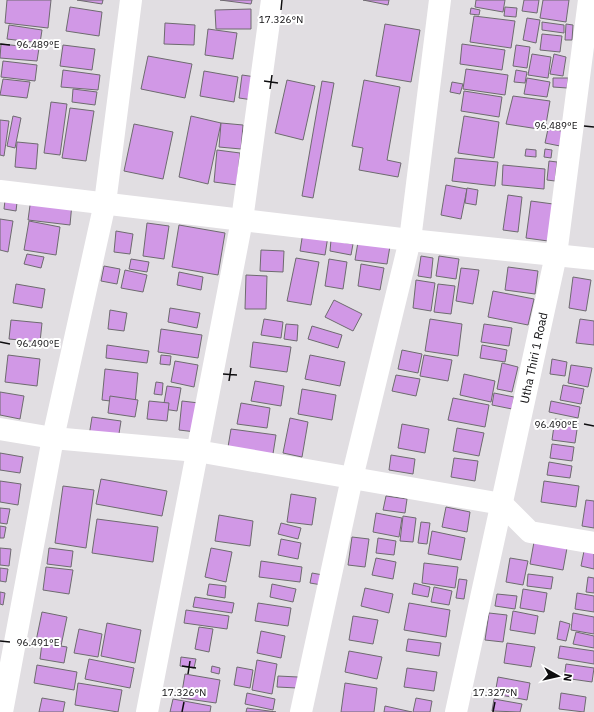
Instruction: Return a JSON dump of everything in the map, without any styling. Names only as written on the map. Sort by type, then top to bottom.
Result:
[{"type":"street","points":[[2,712],[53,438],[105,203],[131,0]]},
{"type":"street","points":[[148,712],[242,220],[272,0]]},
{"type":"street","points":[[301,712],[352,478],[410,240],[440,0]]},
{"type":"street","name":"Utha Thiri 1 Road","points":[[456,712],[556,255],[589,0]]},
{"type":"street","points":[[0,191],[410,240],[594,259]]},
{"type":"street","points":[[0,429],[53,438],[197,451],[502,504],[530,532],[594,543]]},
{"type":"building","points":[[7,0],[51,0],[48,28],[5,23]]},
{"type":"building","points":[[77,0],[103,0],[102,4]]},
{"type":"building","points":[[220,0],[252,0],[251,4]]},
{"type":"building","points":[[363,0],[389,0],[388,5]]},
{"type":"building","points":[[476,0],[505,0],[503,12],[475,7]]},
{"type":"building","points":[[524,0],[539,0],[537,13],[522,11]]},
{"type":"building","points":[[543,0],[569,0],[566,22],[540,18]]},
{"type":"building","points":[[70,7],[102,12],[99,36],[66,31]]},
{"type":"building","points":[[505,7],[517,8],[516,17],[504,16]]},
{"type":"building","points":[[471,8],[480,10],[479,15],[470,14]]},
{"type":"building","points":[[251,9],[251,29],[216,29],[215,10]]},
{"type":"building","points":[[474,16],[515,21],[511,48],[470,42]]},
{"type":"building","points":[[527,18],[540,20],[536,43],[523,40]]},
{"type":"building","points":[[542,22],[564,25],[564,33],[542,30]]},
{"type":"building","points":[[165,23],[195,25],[194,45],[164,44]]},
{"type":"building","points":[[385,24],[420,30],[411,82],[376,76]]},
{"type":"building","points":[[566,24],[573,25],[572,40],[565,40]]},
{"type":"building","points":[[9,25],[42,30],[40,43],[7,39]]},
{"type":"building","points":[[208,29],[237,33],[233,59],[205,55]]},
{"type":"building","points":[[542,34],[562,36],[560,52],[540,50]]},
{"type":"building","points":[[1,44],[39,48],[37,61],[0,58]]},
{"type":"building","points":[[462,44],[505,50],[502,70],[460,64]]},
{"type":"building","points":[[63,45],[95,49],[92,70],[60,66]]},
{"type":"building","points":[[516,45],[530,47],[527,68],[513,66]]},
{"type":"building","points":[[532,54],[551,57],[548,78],[528,75]]},
{"type":"building","points":[[554,54],[566,57],[563,76],[550,74]]},
{"type":"building","points":[[148,56],[192,64],[185,98],[141,89]]},
{"type":"building","points":[[3,61],[37,65],[35,81],[1,77]]},
{"type":"building","points":[[466,69],[508,75],[505,95],[463,89]]},
{"type":"building","points":[[63,70],[100,75],[98,90],[61,87]]},
{"type":"building","points":[[516,70],[527,72],[525,83],[514,82]]},
{"type":"building","points":[[204,71],[238,77],[234,102],[200,96]]},
{"type":"building","points":[[242,75],[256,77],[253,100],[239,98]]},
{"type":"building","points":[[527,78],[550,82],[547,97],[524,94]]},
{"type":"building","points":[[553,78],[568,78],[567,88],[553,87]]},
{"type":"building","points":[[3,79],[30,82],[27,98],[0,95]]},
{"type":"building","points":[[287,80],[315,86],[303,140],[275,133]]},
{"type":"building","points":[[364,80],[400,87],[387,160],[401,163],[398,177],[359,170],[363,148],[352,146]]},
{"type":"building","points":[[322,81],[334,83],[313,198],[302,196]]},
{"type":"building","points":[[452,82],[463,84],[460,94],[450,92]]},
{"type":"building","points":[[73,89],[97,92],[95,105],[72,102]]},
{"type":"building","points":[[464,91],[502,97],[499,117],[461,111]]},
{"type":"building","points":[[513,96],[550,101],[545,130],[506,124]]},
{"type":"building","points":[[51,102],[67,104],[60,155],[44,153]]},
{"type":"building","points":[[70,108],[94,111],[86,161],[62,158]]},
{"type":"building","points":[[13,116],[21,118],[15,148],[7,146]]},
{"type":"building","points":[[191,116],[221,123],[208,184],[179,177]]},
{"type":"building","points":[[464,116],[499,122],[494,158],[458,153]]},
{"type":"building","points":[[0,120],[9,121],[4,156],[0,155]]},
{"type":"building","points":[[221,123],[243,125],[241,149],[219,147]]},
{"type":"building","points":[[134,124],[173,132],[163,179],[124,171]]},
{"type":"building","points":[[548,129],[562,131],[560,146],[545,143]]},
{"type":"building","points":[[17,142],[38,144],[36,169],[15,167]]},
{"type":"building","points":[[526,149],[536,150],[536,157],[525,156]]},
{"type":"building","points":[[545,149],[552,150],[551,158],[544,157]]},
{"type":"building","points":[[217,150],[240,153],[237,185],[214,182]]},
{"type":"building","points":[[455,158],[498,162],[495,186],[452,181]]},
{"type":"building","points":[[549,161],[557,162],[555,181],[547,180]]},
{"type":"building","points":[[503,165],[545,169],[544,189],[502,185]]},
{"type":"building","points":[[446,185],[467,189],[461,219],[441,215]]},
{"type":"building","points":[[467,188],[478,190],[476,205],[465,203]]},
{"type":"building","points":[[6,192],[18,194],[16,211],[4,209]]},
{"type":"building","points":[[508,195],[522,197],[518,232],[503,230]]},
{"type":"building","points":[[31,198],[72,203],[70,225],[28,220]]},
{"type":"building","points":[[531,201],[553,204],[548,241],[526,238]]},
{"type":"building","points":[[0,219],[13,221],[8,252],[0,250]]},
{"type":"building","points":[[29,221],[60,227],[56,255],[24,250]]},
{"type":"building","points":[[147,223],[169,226],[164,259],[143,256]]},
{"type":"building","points":[[179,225],[225,233],[218,275],[172,267]]},
{"type":"building","points":[[116,231],[133,234],[130,254],[114,252]]},
{"type":"building","points":[[303,232],[328,236],[325,255],[300,251]]},
{"type":"building","points":[[331,240],[353,244],[351,255],[330,251]]},
{"type":"building","points":[[358,242],[390,246],[387,264],[355,260]]},
{"type":"building","points":[[261,250],[284,251],[283,272],[260,271]]},
{"type":"building","points":[[27,254],[44,257],[41,268],[24,264]]},
{"type":"building","points":[[421,256],[433,258],[431,278],[418,276]]},
{"type":"building","points":[[439,256],[459,259],[456,279],[436,276]]},
{"type":"building","points":[[296,258],[319,262],[311,305],[287,301]]},
{"type":"building","points":[[131,259],[149,262],[147,272],[129,269]]},
{"type":"building","points":[[329,259],[347,262],[343,289],[325,286]]},
{"type":"building","points":[[361,264],[384,268],[380,290],[358,286]]},
{"type":"building","points":[[104,266],[120,269],[117,284],[101,281]]},
{"type":"building","points":[[508,267],[538,271],[535,294],[505,290]]},
{"type":"building","points":[[461,268],[479,270],[473,304],[456,301]]},
{"type":"building","points":[[125,270],[147,275],[143,292],[121,288]]},
{"type":"building","points":[[179,272],[203,277],[201,290],[177,285]]},
{"type":"building","points":[[246,275],[267,276],[266,309],[245,309]]},
{"type":"building","points":[[573,277],[591,280],[586,311],[569,308]]},
{"type":"building","points":[[416,280],[435,283],[431,311],[413,308]]},
{"type":"building","points":[[16,284],[45,289],[42,308],[13,303]]},
{"type":"building","points":[[438,284],[455,286],[451,314],[434,312]]},
{"type":"building","points":[[493,291],[534,299],[528,325],[488,317]]},
{"type":"building","points":[[334,300],[362,314],[353,331],[325,317]]},
{"type":"building","points":[[170,308],[200,313],[197,328],[168,322]]},
{"type":"building","points":[[110,310],[127,313],[124,331],[108,329]]},
{"type":"building","points":[[264,319],[283,322],[281,338],[261,335]]},
{"type":"building","points":[[430,319],[462,324],[458,356],[425,351]]},
{"type":"building","points":[[580,319],[594,321],[594,345],[576,343]]},
{"type":"building","points":[[11,320],[42,323],[40,342],[9,339]]},
{"type":"building","points":[[286,324],[298,325],[297,341],[284,339]]},
{"type":"building","points":[[484,324],[512,328],[509,346],[481,342]]},
{"type":"building","points":[[312,326],[342,335],[338,348],[308,339]]},
{"type":"building","points":[[161,329],[202,335],[198,358],[158,352]]},
{"type":"building","points":[[253,342],[291,347],[287,372],[250,367]]},
{"type":"building","points":[[107,345],[149,351],[147,363],[106,358]]},
{"type":"building","points":[[482,345],[507,350],[505,362],[480,358]]},
{"type":"building","points":[[402,350],[422,354],[418,373],[398,369]]},
{"type":"building","points":[[8,355],[40,359],[37,386],[5,382]]},
{"type":"building","points":[[161,355],[171,356],[170,365],[160,364]]},
{"type":"building","points":[[310,355],[345,362],[340,386],[305,379]]},
{"type":"building","points":[[424,355],[452,360],[448,381],[420,376]]},
{"type":"building","points":[[552,359],[567,362],[565,376],[550,374]]},
{"type":"building","points":[[175,361],[198,365],[194,387],[171,382]]},
{"type":"building","points":[[502,363],[518,367],[512,392],[497,389]]},
{"type":"building","points":[[571,365],[592,368],[588,387],[568,383]]},
{"type":"building","points":[[105,369],[138,373],[135,404],[102,400]]},
{"type":"building","points":[[464,374],[495,381],[491,402],[460,395]]},
{"type":"building","points":[[396,375],[420,379],[416,396],[392,391]]},
{"type":"building","points":[[255,381],[284,386],[281,406],[251,401]]},
{"type":"building","points":[[156,382],[163,383],[162,395],[154,394]]},
{"type":"building","points":[[563,385],[584,389],[581,404],[560,400]]},
{"type":"building","points":[[167,386],[181,388],[177,411],[163,409]]},
{"type":"building","points":[[302,389],[336,395],[332,420],[298,414]]},
{"type":"building","points":[[0,392],[24,396],[20,419],[0,415]]},
{"type":"building","points":[[494,393],[514,397],[512,409],[492,405]]},
{"type":"building","points":[[110,396],[138,400],[135,417],[108,413]]},
{"type":"building","points":[[453,398],[489,405],[485,427],[448,420]]},
{"type":"building","points":[[149,401],[169,403],[167,421],[147,419]]},
{"type":"building","points":[[182,401],[199,403],[196,432],[179,430]]},
{"type":"building","points":[[551,401],[580,407],[578,418],[549,412]]},
{"type":"building","points":[[241,403],[270,408],[267,428],[237,424]]},
{"type":"building","points":[[92,417],[121,421],[118,440],[89,436]]},
{"type":"building","points":[[290,418],[308,422],[302,457],[283,453]]},
{"type":"building","points":[[555,419],[578,423],[575,443],[552,440]]},
{"type":"building","points":[[402,424],[429,429],[425,453],[398,448]]},
{"type":"building","points":[[457,428],[484,433],[479,456],[453,451]]},
{"type":"building","points":[[231,429],[276,435],[272,460],[227,453]]},
{"type":"building","points":[[552,444],[574,447],[572,461],[550,458]]},
{"type":"building","points":[[0,453],[23,457],[20,473],[0,470]]},
{"type":"building","points":[[391,455],[415,459],[413,474],[389,470]]},
{"type":"building","points":[[454,458],[478,461],[475,481],[451,477]]},
{"type":"building","points":[[549,462],[572,466],[570,478],[547,475]]},
{"type":"building","points":[[101,479],[167,491],[162,516],[96,504]]},
{"type":"building","points":[[0,481],[21,484],[18,505],[0,502]]},
{"type":"building","points":[[544,481],[579,486],[576,507],[541,502]]},
{"type":"building","points":[[63,486],[94,490],[86,548],[55,543]]},
{"type":"building","points":[[291,494],[316,498],[312,525],[287,522]]},
{"type":"building","points":[[386,496],[407,499],[405,513],[383,510]]},
{"type":"building","points":[[586,500],[594,501],[594,528],[582,526]]},
{"type":"building","points":[[446,507],[470,512],[467,532],[442,527]]},
{"type":"building","points":[[0,508],[10,509],[7,524],[0,523]]},
{"type":"building","points":[[376,513],[402,518],[399,537],[373,532]]},
{"type":"building","points":[[219,515],[253,521],[250,546],[215,541]]},
{"type":"building","points":[[403,516],[416,518],[413,542],[400,541]]},
{"type":"building","points":[[97,519],[158,527],[153,562],[92,553]]},
{"type":"building","points":[[421,522],[430,523],[427,544],[418,543]]},
{"type":"building","points":[[281,523],[301,528],[298,539],[278,534]]},
{"type":"building","points":[[0,526],[6,527],[4,538],[0,538]]},
{"type":"building","points":[[432,531],[465,538],[461,560],[428,554]]},
{"type":"building","points":[[352,537],[369,539],[365,567],[348,565]]},
{"type":"building","points":[[378,538],[396,541],[394,555],[376,553]]},
{"type":"building","points":[[281,539],[301,543],[298,559],[278,555]]},
{"type":"building","points":[[534,542],[567,548],[563,570],[530,564]]},
{"type":"building","points":[[0,548],[11,549],[9,566],[0,565]]},
{"type":"building","points":[[49,548],[73,551],[71,567],[47,564]]},
{"type":"building","points":[[211,548],[232,552],[226,582],[205,577]]},
{"type":"building","points":[[584,551],[594,553],[594,569],[581,566]]},
{"type":"building","points":[[376,558],[396,562],[393,579],[372,575]]},
{"type":"building","points":[[510,558],[528,561],[523,585],[506,582]]},
{"type":"building","points":[[261,561],[302,567],[300,582],[259,577]]},
{"type":"building","points":[[424,563],[458,567],[455,588],[422,583]]},
{"type":"building","points":[[46,567],[73,570],[69,594],[43,590]]},
{"type":"building","points":[[0,568],[8,569],[6,582],[0,581]]},
{"type":"building","points":[[312,573],[323,575],[322,585],[310,583]]},
{"type":"building","points":[[528,574],[553,577],[551,589],[527,586]]},
{"type":"building","points":[[588,577],[594,578],[594,593],[586,592]]},
{"type":"building","points":[[459,579],[467,580],[464,599],[456,598]]},
{"type":"building","points":[[414,583],[430,587],[428,597],[412,594]]},
{"type":"building","points":[[209,584],[226,586],[225,598],[207,595]]},
{"type":"building","points":[[272,584],[296,589],[293,602],[270,597]]},
{"type":"building","points":[[434,587],[452,591],[449,605],[431,602]]},
{"type":"building","points":[[365,588],[393,594],[389,613],[361,606]]},
{"type":"building","points":[[523,589],[547,593],[544,612],[520,608]]},
{"type":"building","points":[[0,592],[5,593],[3,605],[0,604]]},
{"type":"building","points":[[577,593],[594,596],[594,612],[575,609]]},
{"type":"building","points":[[497,594],[517,596],[515,609],[495,606]]},
{"type":"building","points":[[195,597],[234,603],[232,613],[193,607]]},
{"type":"building","points":[[258,603],[291,608],[288,626],[255,621]]},
{"type":"building","points":[[409,603],[450,610],[446,637],[404,630]]},
{"type":"building","points":[[186,610],[229,616],[227,629],[184,623]]},
{"type":"building","points":[[513,611],[538,616],[535,634],[510,630]]},
{"type":"building","points":[[42,612],[67,617],[61,646],[36,641]]},
{"type":"building","points":[[489,613],[507,615],[503,642],[485,640]]},
{"type":"building","points":[[573,613],[594,617],[594,634],[571,630]]},
{"type":"building","points":[[353,616],[378,620],[373,644],[349,640]]},
{"type":"building","points":[[560,621],[570,624],[566,641],[557,639]]},
{"type":"building","points":[[107,623],[141,630],[135,663],[101,656]]},
{"type":"building","points":[[199,627],[213,629],[209,652],[195,649]]},
{"type":"building","points":[[79,629],[102,634],[98,657],[74,653]]},
{"type":"building","points":[[261,631],[285,636],[281,658],[257,653]]},
{"type":"building","points":[[576,632],[594,636],[594,648],[573,644]]},
{"type":"building","points":[[408,639],[441,643],[439,656],[406,651]]},
{"type":"building","points":[[42,643],[67,647],[64,663],[40,659]]},
{"type":"building","points":[[507,643],[535,647],[531,667],[504,663]]},
{"type":"building","points":[[560,646],[594,651],[594,664],[558,658]]},
{"type":"building","points":[[349,651],[382,657],[377,679],[345,672]]},
{"type":"building","points":[[181,657],[196,659],[194,668],[180,666]]},
{"type":"building","points":[[89,659],[134,668],[130,688],[85,679]]},
{"type":"building","points":[[257,660],[277,664],[272,694],[252,690]]},
{"type":"building","points":[[566,664],[594,668],[592,682],[564,678]]},
{"type":"building","points":[[37,665],[77,672],[74,690],[34,683]]},
{"type":"building","points":[[212,666],[220,668],[219,674],[211,672]]},
{"type":"building","points":[[237,667],[253,670],[250,688],[234,685]]},
{"type":"building","points":[[407,668],[437,672],[434,691],[404,687]]},
{"type":"building","points":[[185,674],[220,680],[216,703],[181,698]]},
{"type":"building","points":[[278,676],[298,677],[297,688],[277,687]]},
{"type":"building","points":[[498,677],[530,683],[527,700],[495,694]]},
{"type":"building","points":[[78,683],[122,690],[118,712],[75,705]]},
{"type":"building","points":[[345,683],[377,688],[374,712],[341,712]]},
{"type":"building","points":[[247,693],[275,699],[273,710],[245,704]]},
{"type":"building","points":[[561,693],[586,697],[584,712],[559,709]]},
{"type":"building","points":[[42,698],[65,702],[63,712],[39,712]]},
{"type":"building","points":[[416,698],[432,701],[430,712],[413,712]]},
{"type":"building","points":[[173,699],[211,706],[210,712],[170,712]]},
{"type":"building","points":[[494,699],[522,704],[520,712],[492,711]]},
{"type":"building","points":[[385,706],[412,712],[384,712]]},
{"type":"building","points":[[247,708],[276,712],[246,712]]}]
